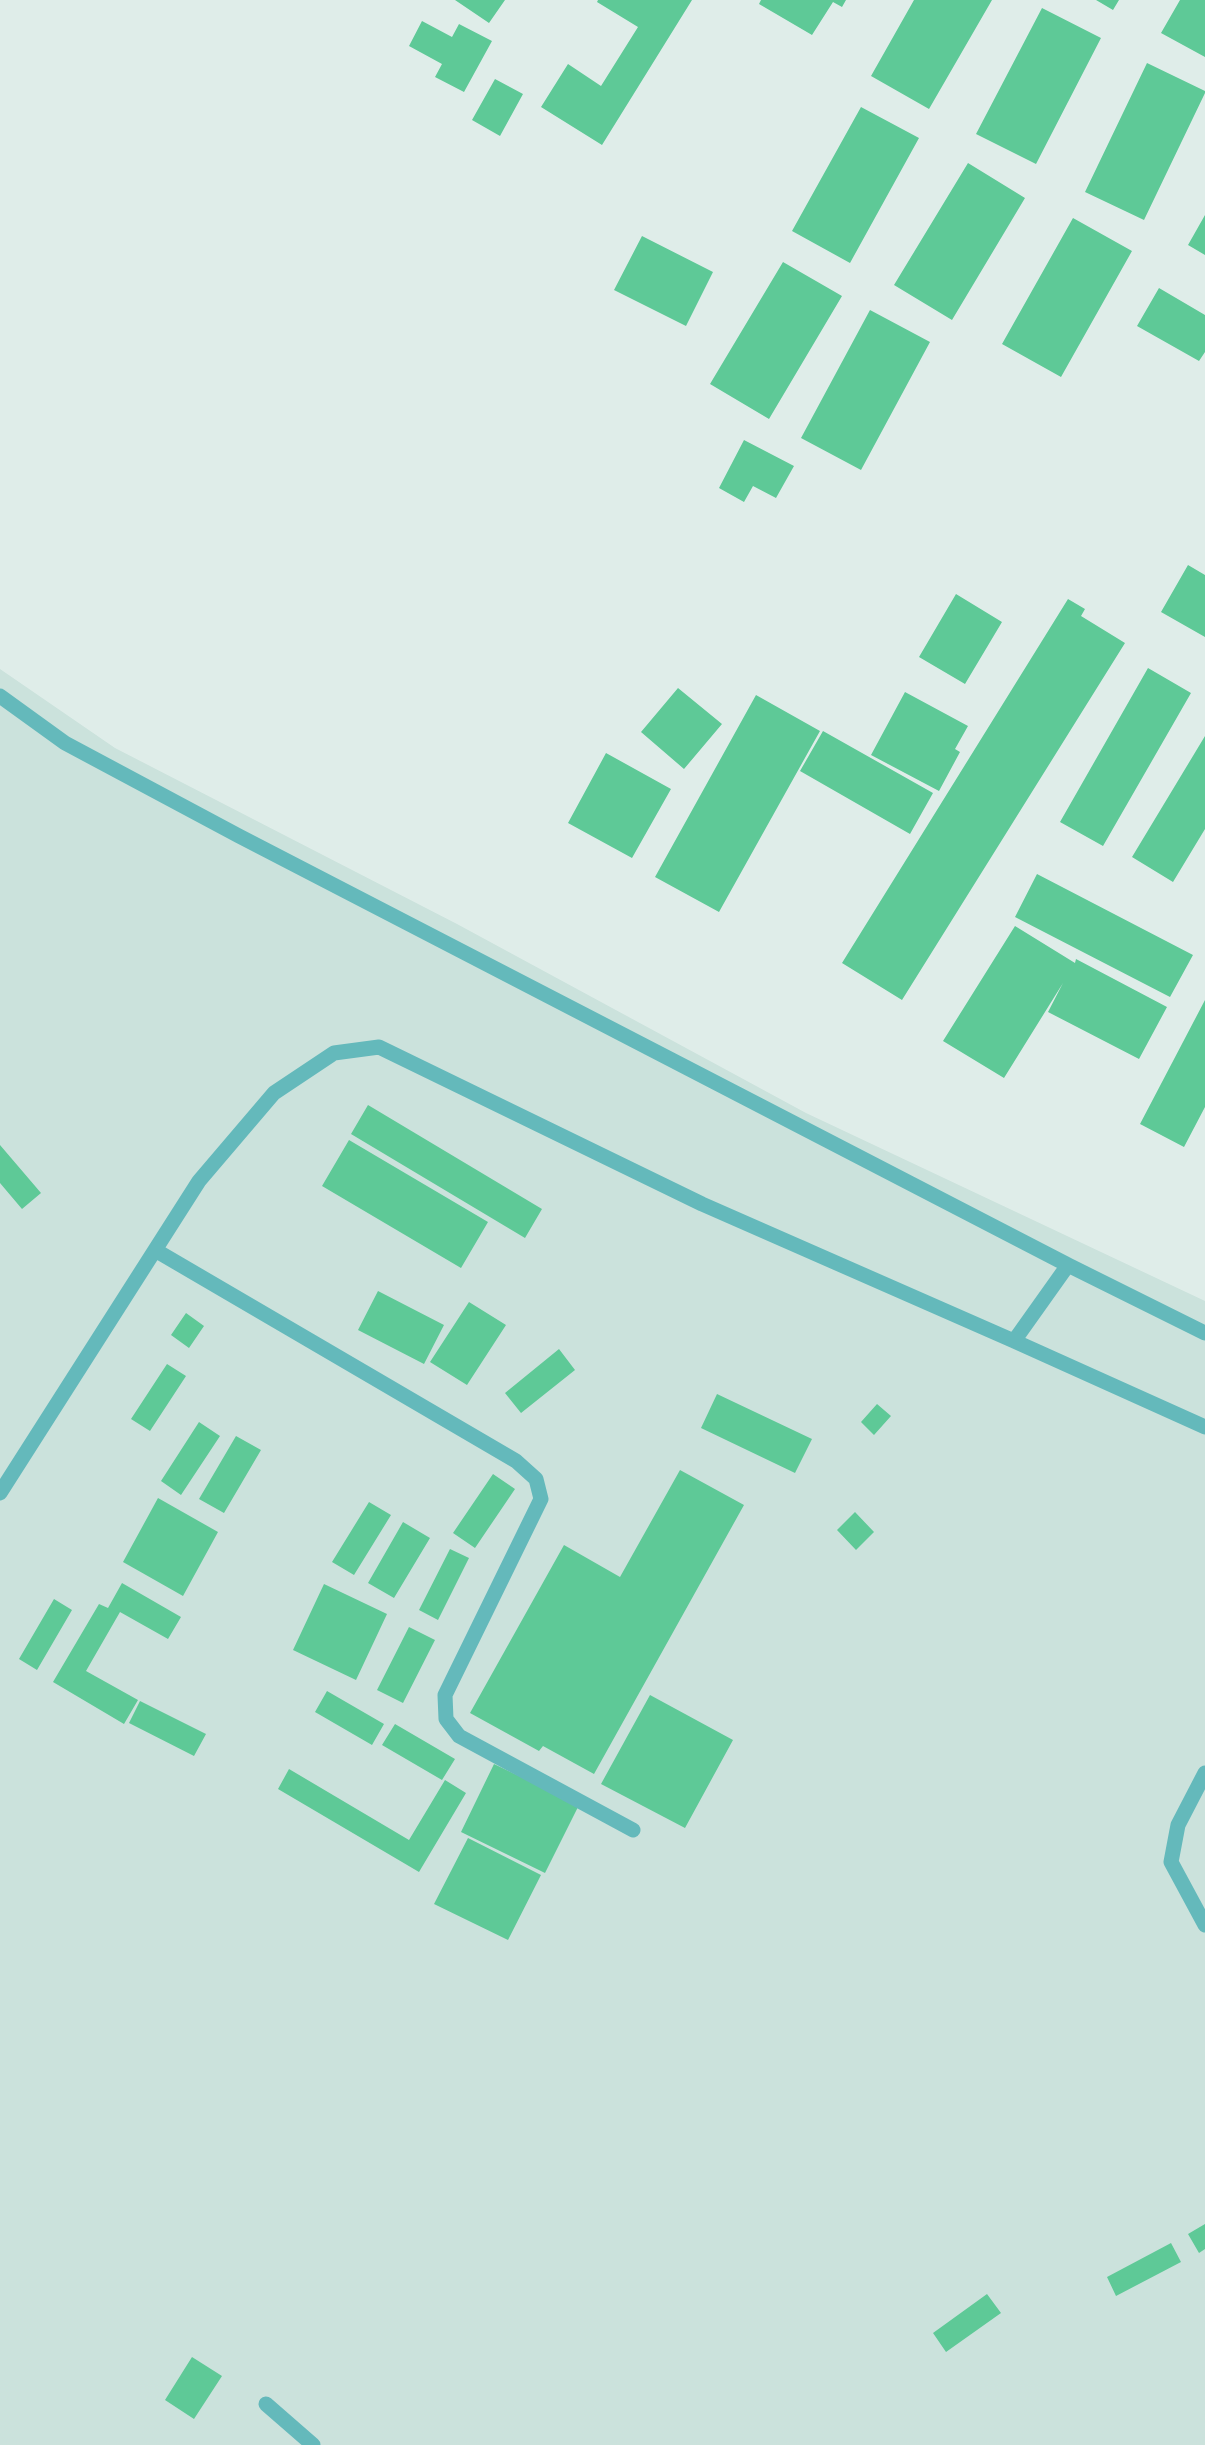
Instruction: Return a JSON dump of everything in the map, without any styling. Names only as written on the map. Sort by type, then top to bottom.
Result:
[{"type":"lane","points":[[0,696],[65,743],[239,836],[1068,1265],[1205,1333]]},
{"type":"lane","points":[[0,1493],[198,1181],[274,1093],[334,1053],[379,1047],[702,1204],[1205,1427]]},
{"type":"lane","points":[[155,1250],[516,1461],[536,1479],[541,1499],[445,1695],[446,1718],[458,1736],[633,1830]]},
{"type":"lane","points":[[1014,1341],[1068,1265]]},
{"type":"lane","points":[[1205,1772],[1178,1825],[1171,1862],[1205,1925]]},
{"type":"lane","points":[[266,2404],[313,2445]]},
{"type":"shaded area","points":[[0,669],[115,748],[457,924],[806,1113],[1205,1301],[1205,2445],[0,2445]]},
{"type":"building","points":[[455,0],[505,0],[489,23]]},
{"type":"building","points":[[598,0],[692,0],[602,145],[541,107],[568,64],[601,86],[638,27],[597,2]]},
{"type":"building","points":[[761,0],[846,0],[842,7],[833,2],[812,35],[759,4]]},
{"type":"building","points":[[914,0],[992,0],[929,109],[871,76]]},
{"type":"building","points":[[1096,0],[1119,0],[1113,10]]},
{"type":"building","points":[[1180,0],[1205,0],[1205,57],[1161,33]]},
{"type":"building","points":[[1042,8],[1101,38],[1036,164],[976,134]]},
{"type":"building","points":[[422,21],[452,37],[459,24],[492,41],[464,92],[435,77],[442,64],[409,46]]},
{"type":"building","points":[[1147,63],[1205,91],[1205,93],[1144,220],[1085,192]]},
{"type":"building","points":[[495,79],[523,94],[500,136],[472,120]]},
{"type":"building","points":[[861,107],[919,138],[850,263],[792,231]]},
{"type":"building","points":[[968,163],[1025,198],[952,320],[894,285]]},
{"type":"building","points":[[1205,215],[1205,255],[1188,245]]},
{"type":"building","points":[[1073,218],[1132,251],[1061,377],[1002,344]]},
{"type":"building","points":[[642,236],[713,272],[686,326],[614,290]]},
{"type":"building","points":[[783,262],[842,296],[769,419],[710,384]]},
{"type":"building","points":[[1159,288],[1205,315],[1205,352],[1199,361],[1137,326]]},
{"type":"building","points":[[870,310],[930,342],[861,470],[801,438]]},
{"type":"building","points":[[744,440],[794,466],[776,498],[753,486],[744,502],[719,488]]},
{"type":"building","points":[[1188,565],[1205,575],[1205,637],[1161,612]]},
{"type":"building","points":[[956,594],[1002,622],[965,684],[919,657]]},
{"type":"building","points":[[1068,599],[1085,609],[1081,616],[1125,643],[902,1000],[842,963]]},
{"type":"building","points":[[1148,668],[1191,693],[1103,846],[1060,822]]},
{"type":"building","points":[[678,688],[722,724],[684,769],[641,732]]},
{"type":"building","points":[[905,692],[968,726],[955,749],[960,752],[939,791],[871,755]]},
{"type":"building","points":[[756,695],[820,731],[719,912],[655,877]]},
{"type":"building","points":[[823,731],[933,793],[910,834],[800,771]]},
{"type":"building","points":[[1205,736],[1205,829],[1173,882],[1132,857]]},
{"type":"building","points":[[606,753],[671,789],[632,858],[568,823]]},
{"type":"building","points":[[1037,874],[1193,955],[1170,997],[1015,917]]},
{"type":"building","points":[[1015,926],[1075,963],[1076,959],[1167,1007],[1139,1059],[1048,1012],[1063,983],[1004,1078],[943,1041]]},
{"type":"building","points":[[1205,1000],[1205,1107],[1184,1147],[1140,1124]]},
{"type":"building","points":[[368,1105],[542,1209],[525,1238],[351,1134]]},
{"type":"building","points":[[349,1140],[488,1222],[461,1268],[322,1186]]},
{"type":"building","points":[[0,1145],[41,1193],[22,1209],[0,1183]]},
{"type":"building","points":[[378,1291],[444,1325],[424,1364],[358,1330]]},
{"type":"building","points":[[469,1302],[506,1325],[467,1385],[430,1362]]},
{"type":"building","points":[[186,1313],[204,1326],[189,1348],[171,1335]]},
{"type":"building","points":[[559,1349],[575,1370],[521,1413],[505,1393]]},
{"type":"building","points":[[167,1364],[186,1376],[150,1431],[131,1419]]},
{"type":"building","points":[[717,1394],[812,1439],[795,1473],[701,1428]]},
{"type":"building","points":[[877,1404],[891,1416],[874,1435],[861,1422]]},
{"type":"building","points":[[199,1422],[220,1436],[181,1495],[161,1481]]},
{"type":"building","points":[[236,1436],[261,1450],[224,1513],[199,1499]]},
{"type":"building","points":[[680,1470],[744,1505],[594,1774],[543,1746],[539,1751],[470,1713],[564,1545],[620,1577]]},
{"type":"building","points":[[493,1474],[515,1489],[475,1548],[453,1533]]},
{"type":"building","points":[[158,1498],[218,1532],[183,1596],[123,1562]]},
{"type":"building","points":[[369,1502],[391,1515],[354,1575],[332,1562]]},
{"type":"building","points":[[855,1512],[874,1532],[856,1550],[837,1530]]},
{"type":"building","points":[[403,1522],[430,1538],[394,1598],[368,1583]]},
{"type":"building","points":[[450,1549],[469,1558],[438,1620],[419,1610]]},
{"type":"building","points":[[122,1583],[181,1617],[168,1639],[120,1612],[86,1671],[138,1700],[124,1724],[53,1682],[99,1604],[108,1608]]},
{"type":"building","points":[[324,1584],[387,1614],[356,1680],[293,1650]]},
{"type":"building","points":[[54,1599],[72,1610],[37,1670],[19,1659]]},
{"type":"building","points":[[409,1627],[435,1640],[403,1703],[377,1690]]},
{"type":"building","points":[[327,1691],[384,1724],[372,1745],[315,1712]]},
{"type":"building","points":[[650,1695],[733,1740],[685,1828],[601,1784]]},
{"type":"building","points":[[140,1701],[206,1734],[194,1756],[129,1723]]},
{"type":"building","points":[[395,1724],[455,1759],[442,1780],[382,1745]]},
{"type":"building","points":[[494,1764],[579,1805],[545,1873],[461,1832]]},
{"type":"building","points":[[289,1769],[409,1840],[445,1780],[466,1793],[419,1872],[278,1789]]},
{"type":"building","points":[[468,1838],[541,1875],[508,1940],[434,1904]]},
{"type":"building","points":[[1205,2224],[1205,2249],[1199,2253],[1188,2234]]},
{"type":"building","points":[[1171,2243],[1181,2262],[1116,2296],[1107,2277]]},
{"type":"building","points":[[987,2294],[1001,2313],[946,2352],[933,2333]]},
{"type":"building","points":[[192,2357],[222,2376],[194,2419],[165,2400]]}]
